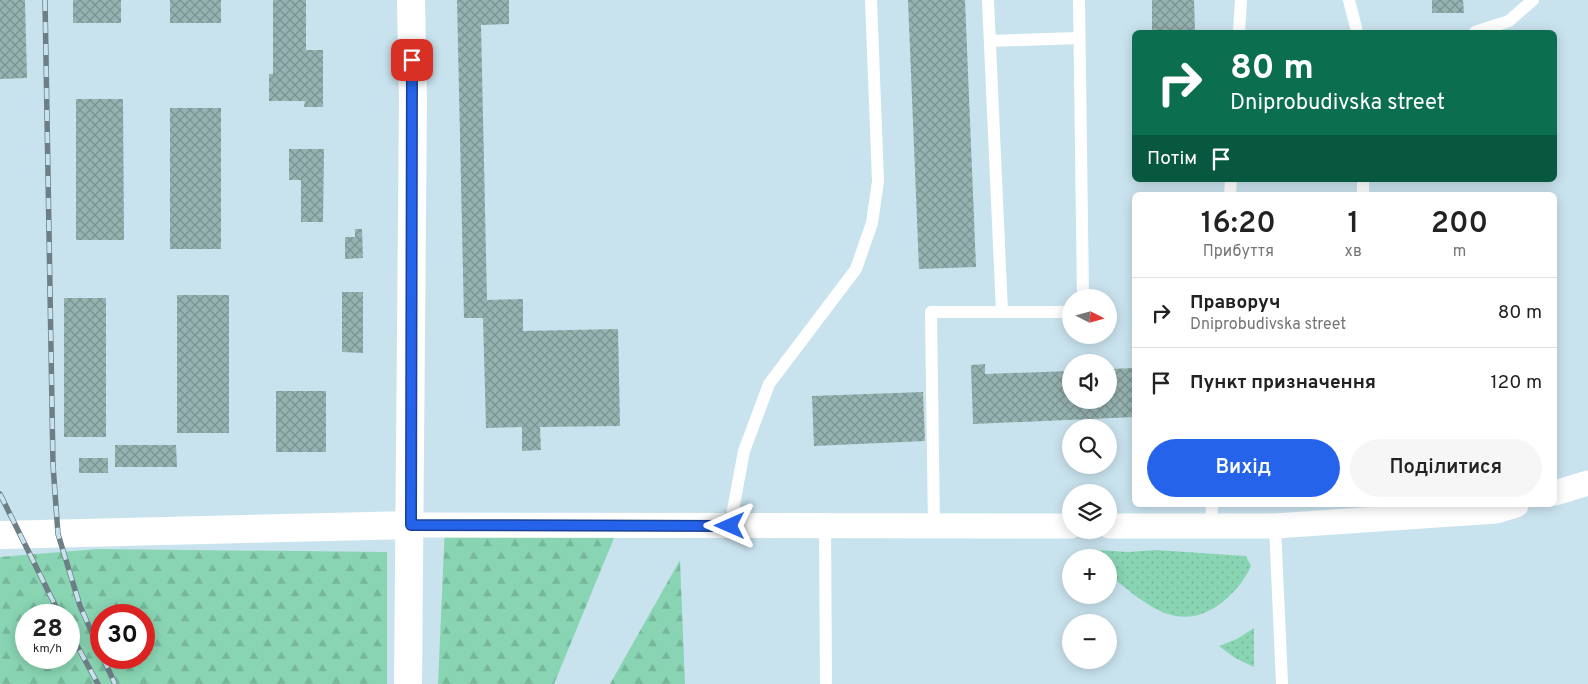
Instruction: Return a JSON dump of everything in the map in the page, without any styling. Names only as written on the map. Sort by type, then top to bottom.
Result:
[{"type":"street","points":[[408,684],[411,525],[413,109],[411,0]]},
{"type":"street","points":[[1557,492],[1588,483]]},
{"type":"street","points":[[1117,525],[1212,516],[1276,526],[1360,513],[1496,511],[1509,507]]},
{"type":"street","points":[[0,535],[411,525],[1062,526]]},
{"type":"lane","points":[[730,526],[744,451],[769,384],[856,269],[872,223],[878,181],[871,0]]},
{"type":"lane","points":[[988,0],[1002,312]]},
{"type":"lane","points":[[1079,0],[1082,289]]},
{"type":"lane","points":[[1239,30],[1241,0]]},
{"type":"lane","points":[[1349,0],[1356,30]]},
{"type":"lane","points":[[1481,30],[1509,21],[1533,0]]},
{"type":"lane","points":[[990,41],[1079,38]]},
{"type":"lane","points":[[934,526],[931,312],[1062,312]]},
{"type":"lane","points":[[825,526],[826,684]]},
{"type":"lane","points":[[1276,526],[1282,684]]},
{"type":"green space","points":[[445,525],[619,526],[554,684],[438,684]]},
{"type":"green space","points":[[97,549],[387,552],[387,684],[0,684],[0,557]]},
{"type":"green space","points":[[1156,550],[1246,556],[1251,566],[1238,587],[1220,604],[1204,613],[1189,617],[1175,616],[1161,611],[1134,595],[1117,581],[1117,551]]},
{"type":"green space","points":[[680,560],[685,684],[610,684]]},
{"type":"green space","points":[[1254,628],[1254,667],[1235,658],[1219,646],[1237,639]]},
{"type":"building","points":[[0,0],[25,0],[27,78],[0,79]]},
{"type":"building","points":[[73,0],[121,0],[121,23],[73,23]]},
{"type":"building","points":[[170,0],[221,0],[221,23],[170,23]]},
{"type":"building","points":[[273,0],[306,0],[306,50],[323,50],[323,107],[304,107],[305,101],[269,101],[269,74],[273,74]]},
{"type":"building","points":[[457,0],[509,0],[509,24],[481,25],[487,300],[523,299],[523,331],[618,329],[620,426],[540,427],[541,450],[522,451],[522,427],[486,428],[483,318],[464,318]]},
{"type":"building","points":[[908,0],[965,0],[976,267],[919,269]]},
{"type":"building","points":[[1152,0],[1194,0],[1195,30],[1152,30]]},
{"type":"building","points":[[1432,0],[1463,0],[1464,13],[1432,13]]},
{"type":"building","points":[[76,99],[123,99],[124,240],[76,240]]},
{"type":"building","points":[[170,108],[221,108],[221,249],[170,249]]},
{"type":"building","points":[[289,149],[324,149],[323,222],[301,222],[301,180],[289,180]]},
{"type":"building","points":[[355,229],[362,229],[363,258],[345,259],[345,237],[355,237]]},
{"type":"building","points":[[342,292],[363,292],[363,353],[342,352]]},
{"type":"building","points":[[177,295],[229,295],[229,433],[177,433]]},
{"type":"building","points":[[64,298],[106,298],[106,437],[64,437]]},
{"type":"building","points":[[985,364],[985,374],[1062,371],[1062,409],[1117,409],[1117,369],[1132,368],[1132,417],[973,424],[971,365]]},
{"type":"building","points":[[276,391],[326,391],[326,452],[276,452]]},
{"type":"building","points":[[923,392],[925,441],[814,446],[812,396]]},
{"type":"building","points":[[115,445],[176,445],[177,467],[115,467]]},
{"type":"building","points":[[79,458],[108,458],[108,473],[79,473]]},
{"type":"railway","points":[[45,0],[53,465],[58,534],[80,606],[90,628]]},
{"type":"railway","points":[[0,494],[55,604]]},
{"type":"railway","points":[[80,651],[98,684]]},
{"type":"railway","points":[[108,669],[115,684]]},
{"type":"route","points":[[412,60],[411,525],[730,526]]}]
